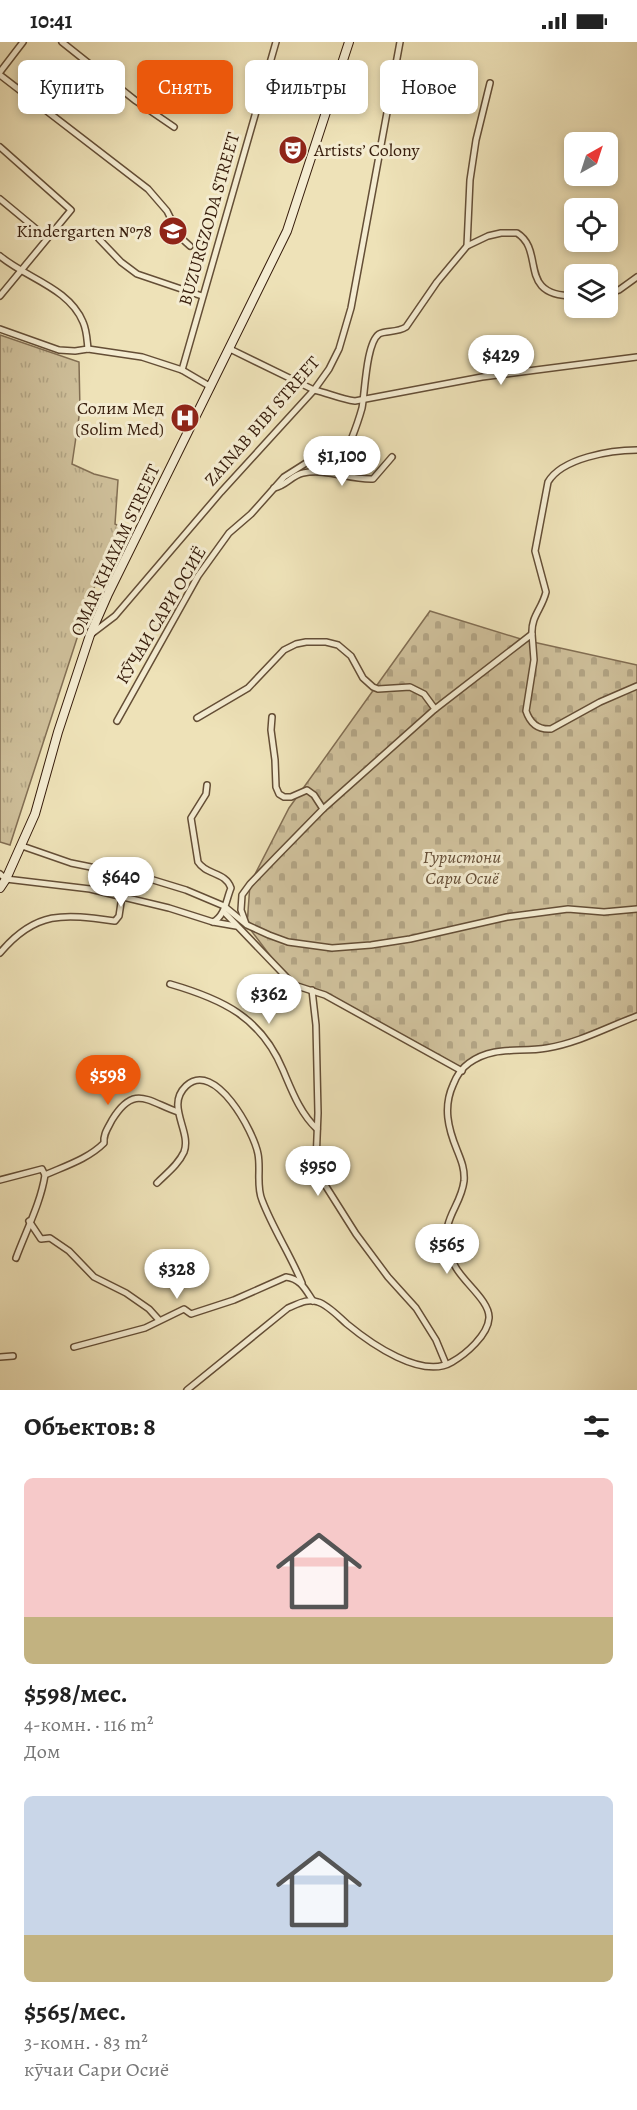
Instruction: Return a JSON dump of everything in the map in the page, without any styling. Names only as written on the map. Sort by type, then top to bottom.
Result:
[{"type":"main road","name":"OMAR KHAYAM STREET","points":[[0,888],[3,877],[21,846],[37,807],[58,732],[90,635],[134,538],[287,231],[349,42]]},
{"type":"street","points":[[23,42],[0,74],[148,189],[166,211],[180,237],[190,246]]},
{"type":"street","points":[[62,42],[136,101],[174,127]]},
{"type":"street","name":"ZAINAB BIBI STREET","points":[[90,635],[115,616],[220,492],[314,390],[329,369],[339,349],[351,308],[400,42]]},
{"type":"street","name":"BUZURGZODA STREET","points":[[182,370],[274,43]]},
{"type":"street","points":[[490,83],[476,140],[470,180],[467,246],[488,236],[517,233],[525,240],[536,275],[545,289],[564,296]]},
{"type":"street","points":[[0,147],[71,210],[0,296]]},
{"type":"street","points":[[0,199],[47,238]]},
{"type":"street","points":[[99,239],[121,262],[137,274],[202,296]]},
{"type":"street","name":"КӮЧАИ САРИ ОСИЁ","points":[[117,721],[198,576],[229,533],[251,514],[284,477],[309,460],[351,440],[361,410],[366,370],[375,338],[382,333],[400,331],[406,327],[437,282],[467,246]]},
{"type":"street","points":[[0,256],[45,284],[74,308],[82,320],[88,350]]},
{"type":"street","points":[[618,290],[637,277]]},
{"type":"street","points":[[0,329],[59,350],[88,350],[142,357],[182,370],[211,387]]},
{"type":"street","points":[[230,349],[314,390],[326,392],[342,400],[363,401],[482,377],[637,357]]},
{"type":"street","points":[[637,450],[614,451],[565,466],[552,475],[548,482],[535,551],[546,592],[531,624],[534,660],[526,711],[535,726],[543,730],[551,729],[600,702],[637,686]]},
{"type":"street","points":[[274,488],[282,487],[301,473],[332,472],[362,480],[373,479],[392,456]]},
{"type":"street","points":[[247,925],[241,910],[242,895],[323,809],[435,709],[532,634]]},
{"type":"street","points":[[197,718],[248,688],[284,650],[306,642],[326,642],[338,645],[351,656],[363,678],[373,687],[378,689],[410,687],[424,694],[435,709]]},
{"type":"street","points":[[272,717],[276,787],[279,794],[291,797],[307,790],[323,809]]},
{"type":"street","points":[[207,785],[206,794],[193,814],[191,824],[199,864],[225,878],[231,888],[220,918],[213,922]]},
{"type":"street","points":[[21,846],[71,863],[150,879],[186,890],[224,909],[247,925],[288,942],[332,948],[410,939],[507,917],[568,909],[604,912],[637,909]]},
{"type":"street","points":[[3,877],[122,896],[213,922],[236,926]]},
{"type":"street","points":[[0,952],[13,937],[32,924],[50,917],[115,921],[119,916],[122,896]]},
{"type":"street","points":[[224,909],[236,926],[294,985],[325,995],[462,1071]]},
{"type":"street","points":[[170,984],[200,993],[244,1016],[267,1039],[300,1108],[317,1129]]},
{"type":"street","points":[[312,990],[316,1025],[316,1162],[320,1178],[356,1234],[388,1277],[416,1308],[436,1340],[446,1364]]},
{"type":"street","points":[[187,1390],[288,1308],[306,1300],[320,1302],[362,1336],[386,1352],[411,1363],[435,1366],[446,1364],[466,1351],[483,1333],[489,1321],[489,1310],[454,1266],[448,1248],[446,1233],[449,1217],[464,1181],[464,1168],[453,1139],[447,1099],[455,1079],[467,1064],[487,1052],[546,1048],[566,1043],[637,1016]]},
{"type":"street","points":[[157,1183],[178,1162],[185,1149],[178,1112],[180,1094],[186,1086],[197,1080],[213,1084],[232,1102],[249,1129],[258,1152],[261,1198],[313,1301]]},
{"type":"street","points":[[45,1175],[78,1161],[98,1149],[104,1143],[103,1138],[120,1108],[127,1101],[146,1098],[178,1112]]},
{"type":"street","points":[[0,1180],[42,1169],[45,1175],[42,1193],[16,1258]]},
{"type":"street","points":[[29,1221],[41,1239],[50,1238],[69,1251],[94,1277],[126,1293],[159,1320]]},
{"type":"street","points":[[74,1347],[145,1328],[184,1310],[191,1314],[201,1311],[286,1277],[294,1278],[302,1283]]},
{"type":"street","points":[[0,1357],[13,1356]]},
{"type":"green space","points":[[0,335],[79,362],[80,410],[72,464],[94,474],[118,480],[115,524],[123,528],[94,588],[10,845],[0,842]]},
{"type":"green space","name":"Гуристони Сари Осиё","points":[[430,611],[524,640],[637,665],[637,1018],[546,1048],[487,1052],[462,1071],[325,995],[290,982],[247,925],[250,884],[289,808]]},
{"type":"place","name":"Artists’ Colony","points":[[293,150]]},
{"type":"place","name":"Kindergarten №78","points":[[173,231]]},
{"type":"place","name":"Солим Мед (Solim Med)","points":[[185,418]]}]
